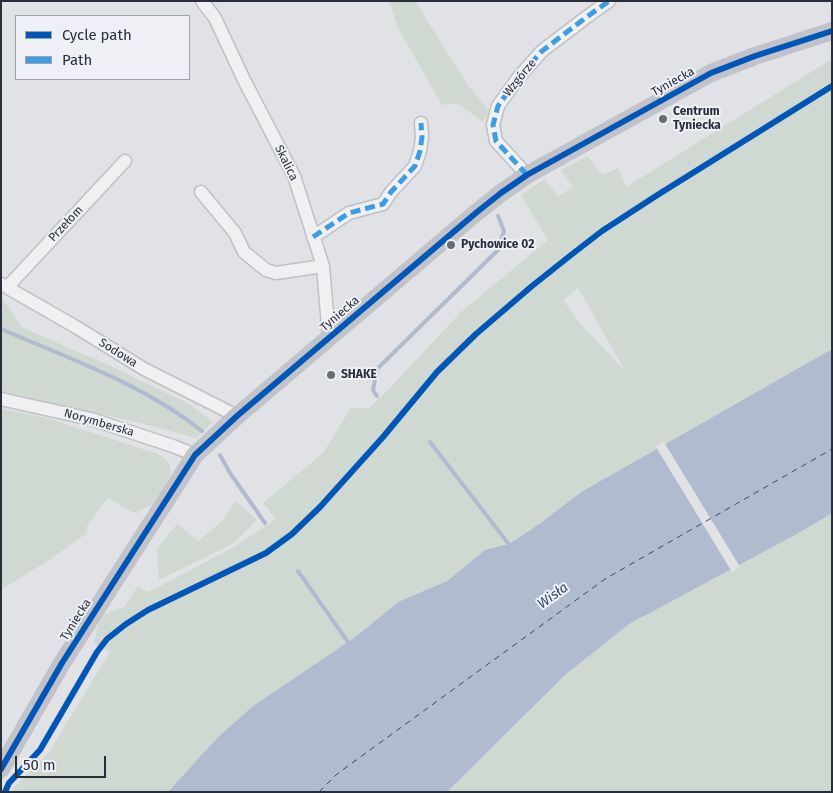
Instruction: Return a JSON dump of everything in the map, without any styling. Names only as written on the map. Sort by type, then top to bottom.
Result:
[{"type":"street","name":"Skalica","points":[[202,1],[214,18],[294,176],[323,266],[329,338]]},
{"type":"street","name":"Wzgórze","points":[[527,175],[496,141],[493,125],[498,106],[518,78],[542,51],[609,1]]},
{"type":"street","name":"Tyniecka","points":[[1,769],[62,663],[195,455],[237,416],[476,212],[527,175],[712,73],[755,56],[832,31]]},
{"type":"street","points":[[313,237],[349,213],[383,204],[391,192],[415,166],[422,138],[421,123]]},
{"type":"street","name":"Przełom","points":[[5,285],[12,282],[125,161]]},
{"type":"street","points":[[201,192],[235,233],[244,252],[266,270],[276,273],[323,266]]},
{"type":"street","name":"Sodowa","points":[[5,285],[144,369],[237,416]]},
{"type":"street","name":"Norymberska","points":[[1,399],[91,419],[195,455]]},
{"type":"shaded area","points":[[389,1],[415,1],[469,87],[490,111],[483,122],[457,103],[442,105],[398,28]]},
{"type":"shaded area","points":[[832,59],[832,349],[581,492],[509,544],[485,550],[447,581],[398,602],[354,638],[216,739],[168,792],[11,792],[49,752],[110,652],[94,643],[98,625],[104,614],[124,607],[138,586],[149,592],[234,547],[276,519],[263,503],[323,453],[351,408],[369,408],[461,312],[548,240],[521,195],[545,179],[558,196],[573,187],[561,170],[588,156],[602,175],[618,168],[626,187]],"holes":[[[578,288],[624,369],[579,322],[563,300]]]},
{"type":"shaded area","points":[[1,297],[23,328],[104,363],[189,404],[213,422],[196,438],[1,391]]},
{"type":"shaded area","points":[[1,409],[47,418],[158,454],[169,462],[171,473],[155,503],[134,513],[108,498],[87,526],[86,534],[1,590]]},
{"type":"shaded area","points":[[236,501],[257,520],[234,543],[159,580],[157,549],[177,524],[198,541],[222,521]]},
{"type":"shaded area","points":[[832,511],[832,792],[447,792],[564,676],[588,657],[617,629]]},
{"type":"water","name":"Wisła","points":[[832,349],[832,513],[795,535],[629,624],[564,676],[447,792],[168,792],[216,739],[253,706],[354,638],[398,602],[447,581],[485,550],[509,544],[581,492]]},
{"type":"pier","points":[[664,442],[740,567],[732,572],[656,447]]},
{"type":"waterway","points":[[377,396],[373,390],[377,369],[498,250],[504,231],[498,216]]},
{"type":"waterway","points":[[1,329],[131,386],[179,414],[202,431]]},
{"type":"waterway","points":[[430,442],[511,547]]},
{"type":"waterway","points":[[220,455],[230,473],[265,523]]},
{"type":"waterway","points":[[298,571],[350,645]]},
{"type":"ferry route","points":[[319,792],[337,774],[605,579],[832,449]]},
{"type":"marked path","points":[[527,175],[496,141],[493,125],[498,106],[518,78],[542,51],[609,1]]},
{"type":"marked path","points":[[313,237],[349,213],[383,204],[391,192],[415,166],[422,137],[421,123]]},
{"type":"cycle path","points":[[1,769],[62,663],[195,455],[237,416],[477,212],[527,175],[711,73],[755,56],[832,31]]},
{"type":"cycle path","points":[[5,792],[9,783],[40,750],[97,652],[107,639],[148,610],[266,553],[292,534],[320,507],[383,437],[437,372],[476,334],[532,286],[602,231],[832,86]]},
{"type":"place","name":"Centrum Tyniecka","points":[[663,119]]},
{"type":"place","name":"Pychowice 02","points":[[451,245]]},
{"type":"place","name":"SHAKE","points":[[331,375]]}]
